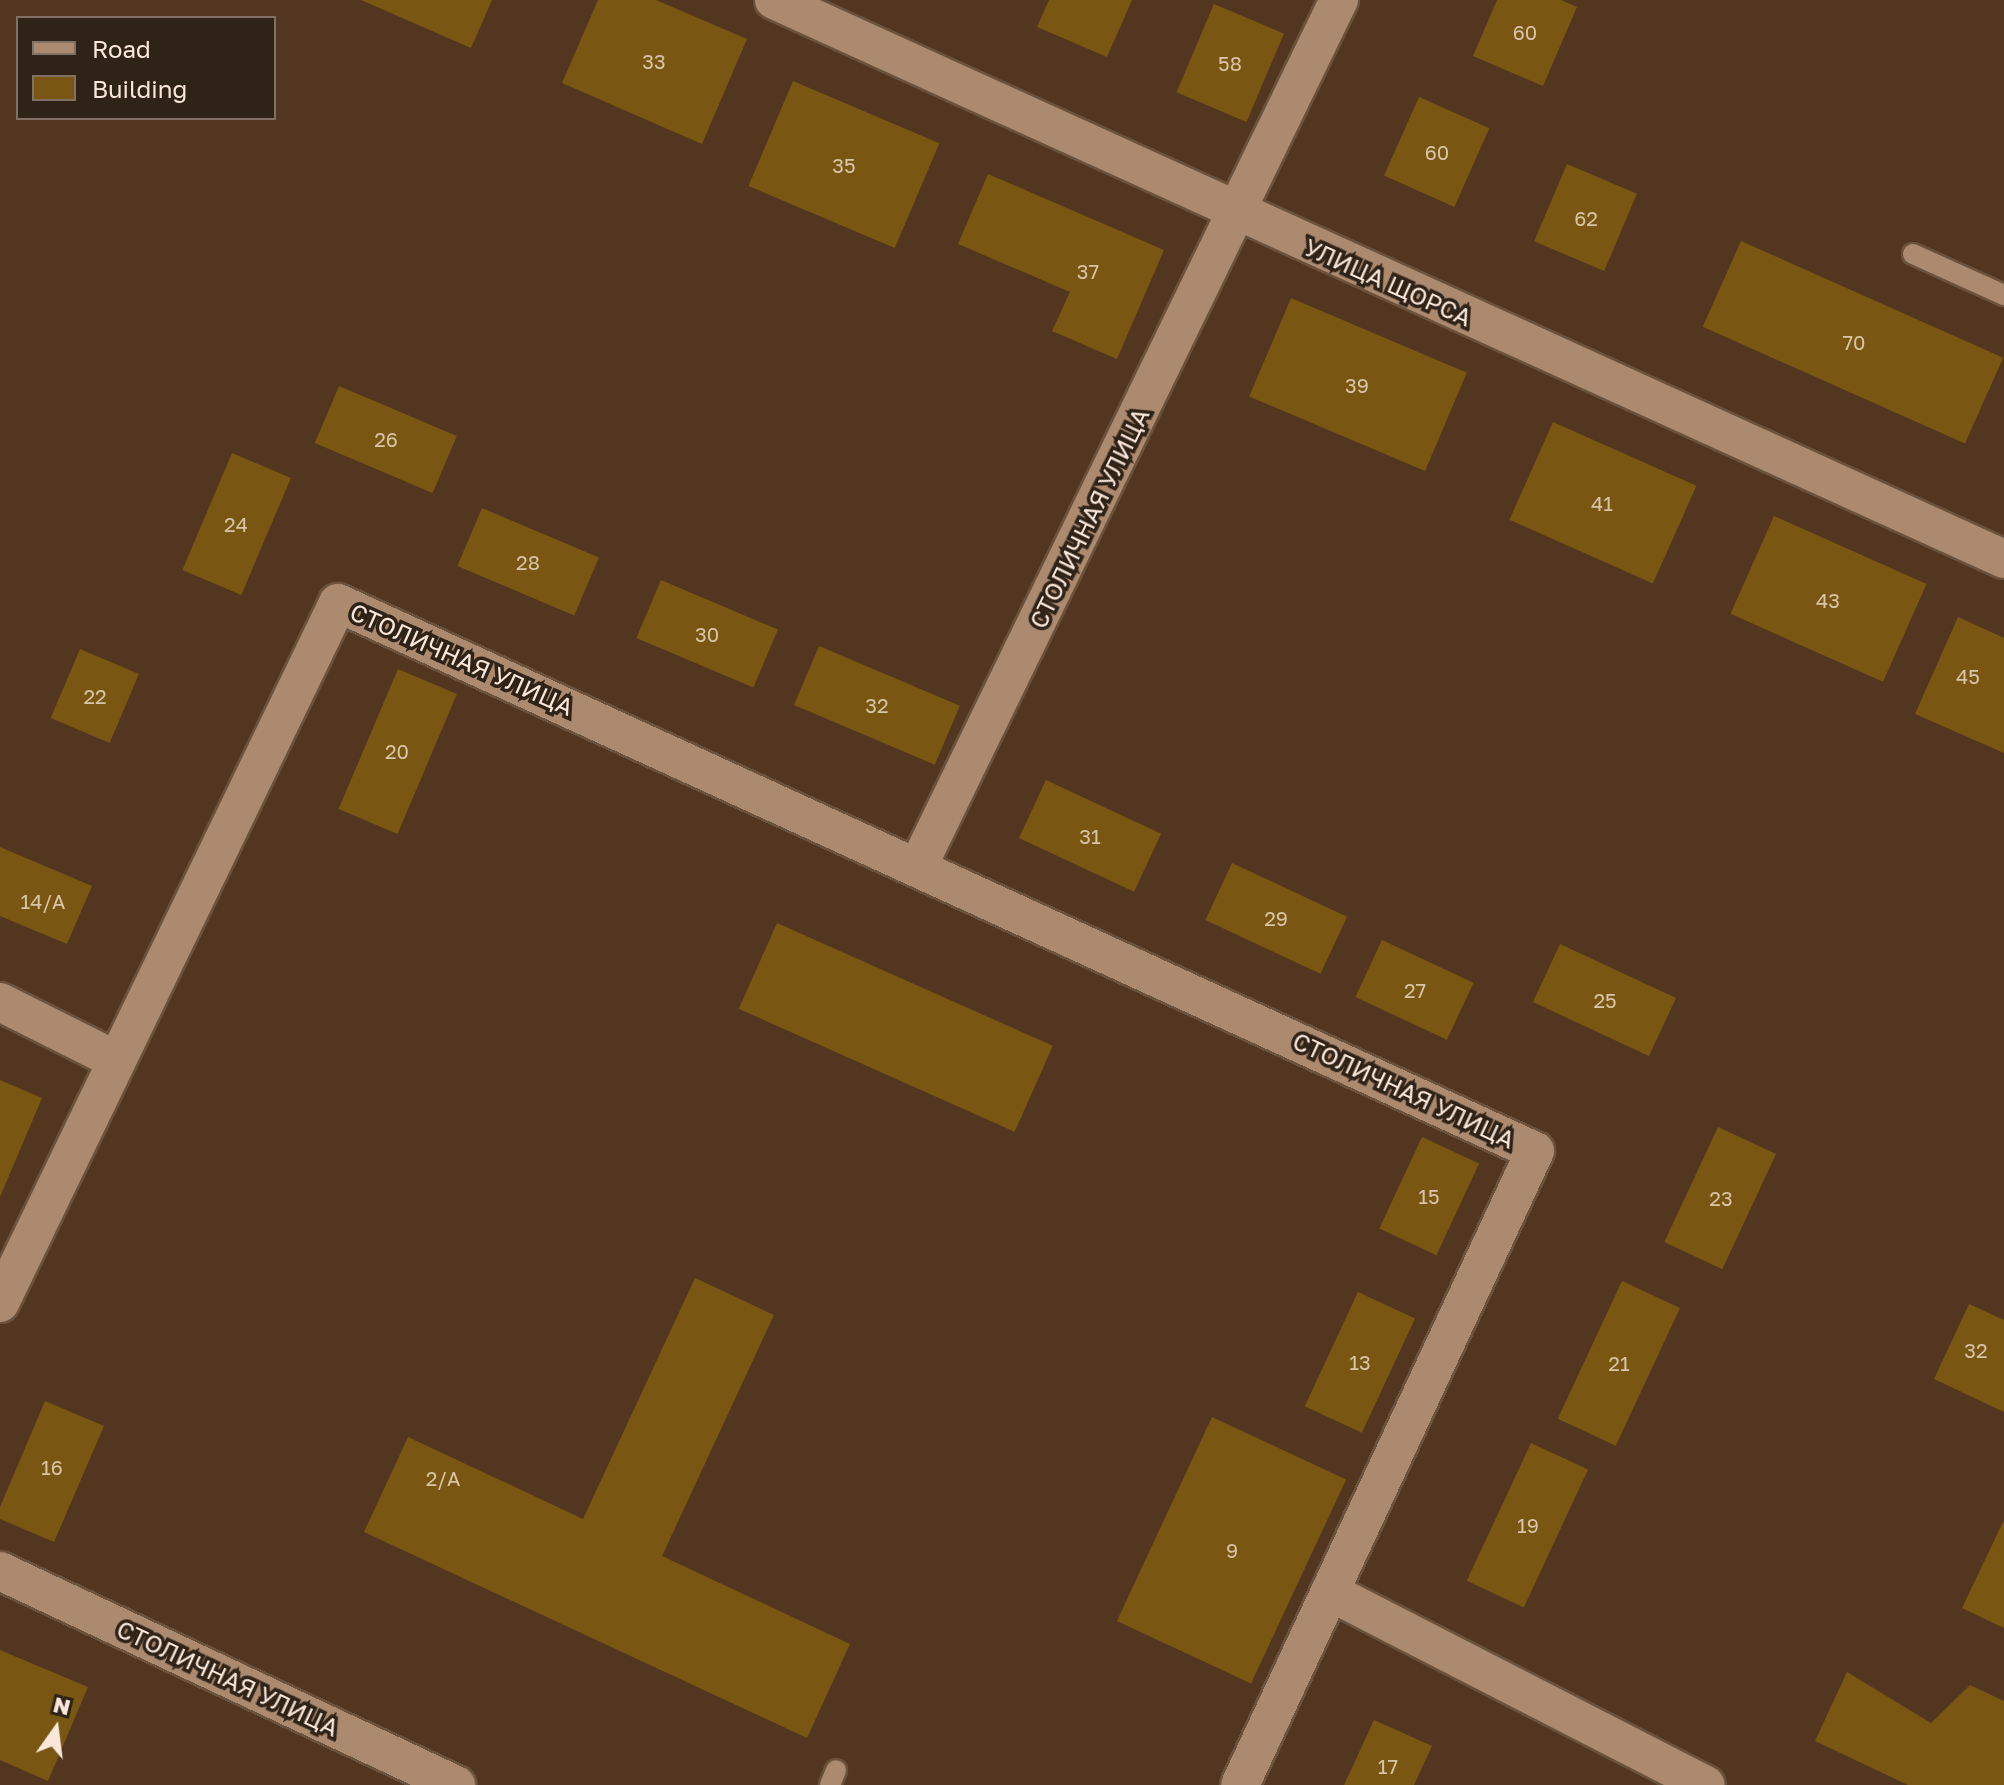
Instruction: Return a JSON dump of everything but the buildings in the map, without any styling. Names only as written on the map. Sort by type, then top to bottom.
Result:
[{"type":"street","name":"УЛИЦА ЩОРСА","points":[[774,0],[1239,214],[2004,559]]},
{"type":"street","name":"СТОЛИЧНАЯ УЛИЦА","points":[[919,864],[1239,214],[1339,0]]},
{"type":"street","name":"СТОЛИЧНАЯ УЛИЦА","points":[[0,1303],[338,603],[919,864],[1535,1151],[1332,1593],[1240,1785]]},
{"type":"street","points":[[0,1002],[116,1060]]},
{"type":"street","name":"СТОЛИЧНАЯ УЛИЦА","points":[[0,1571],[456,1785]]},
{"type":"street","points":[[1332,1593],[1705,1785]]},
{"type":"lane","points":[[1913,254],[2004,295]]}]
